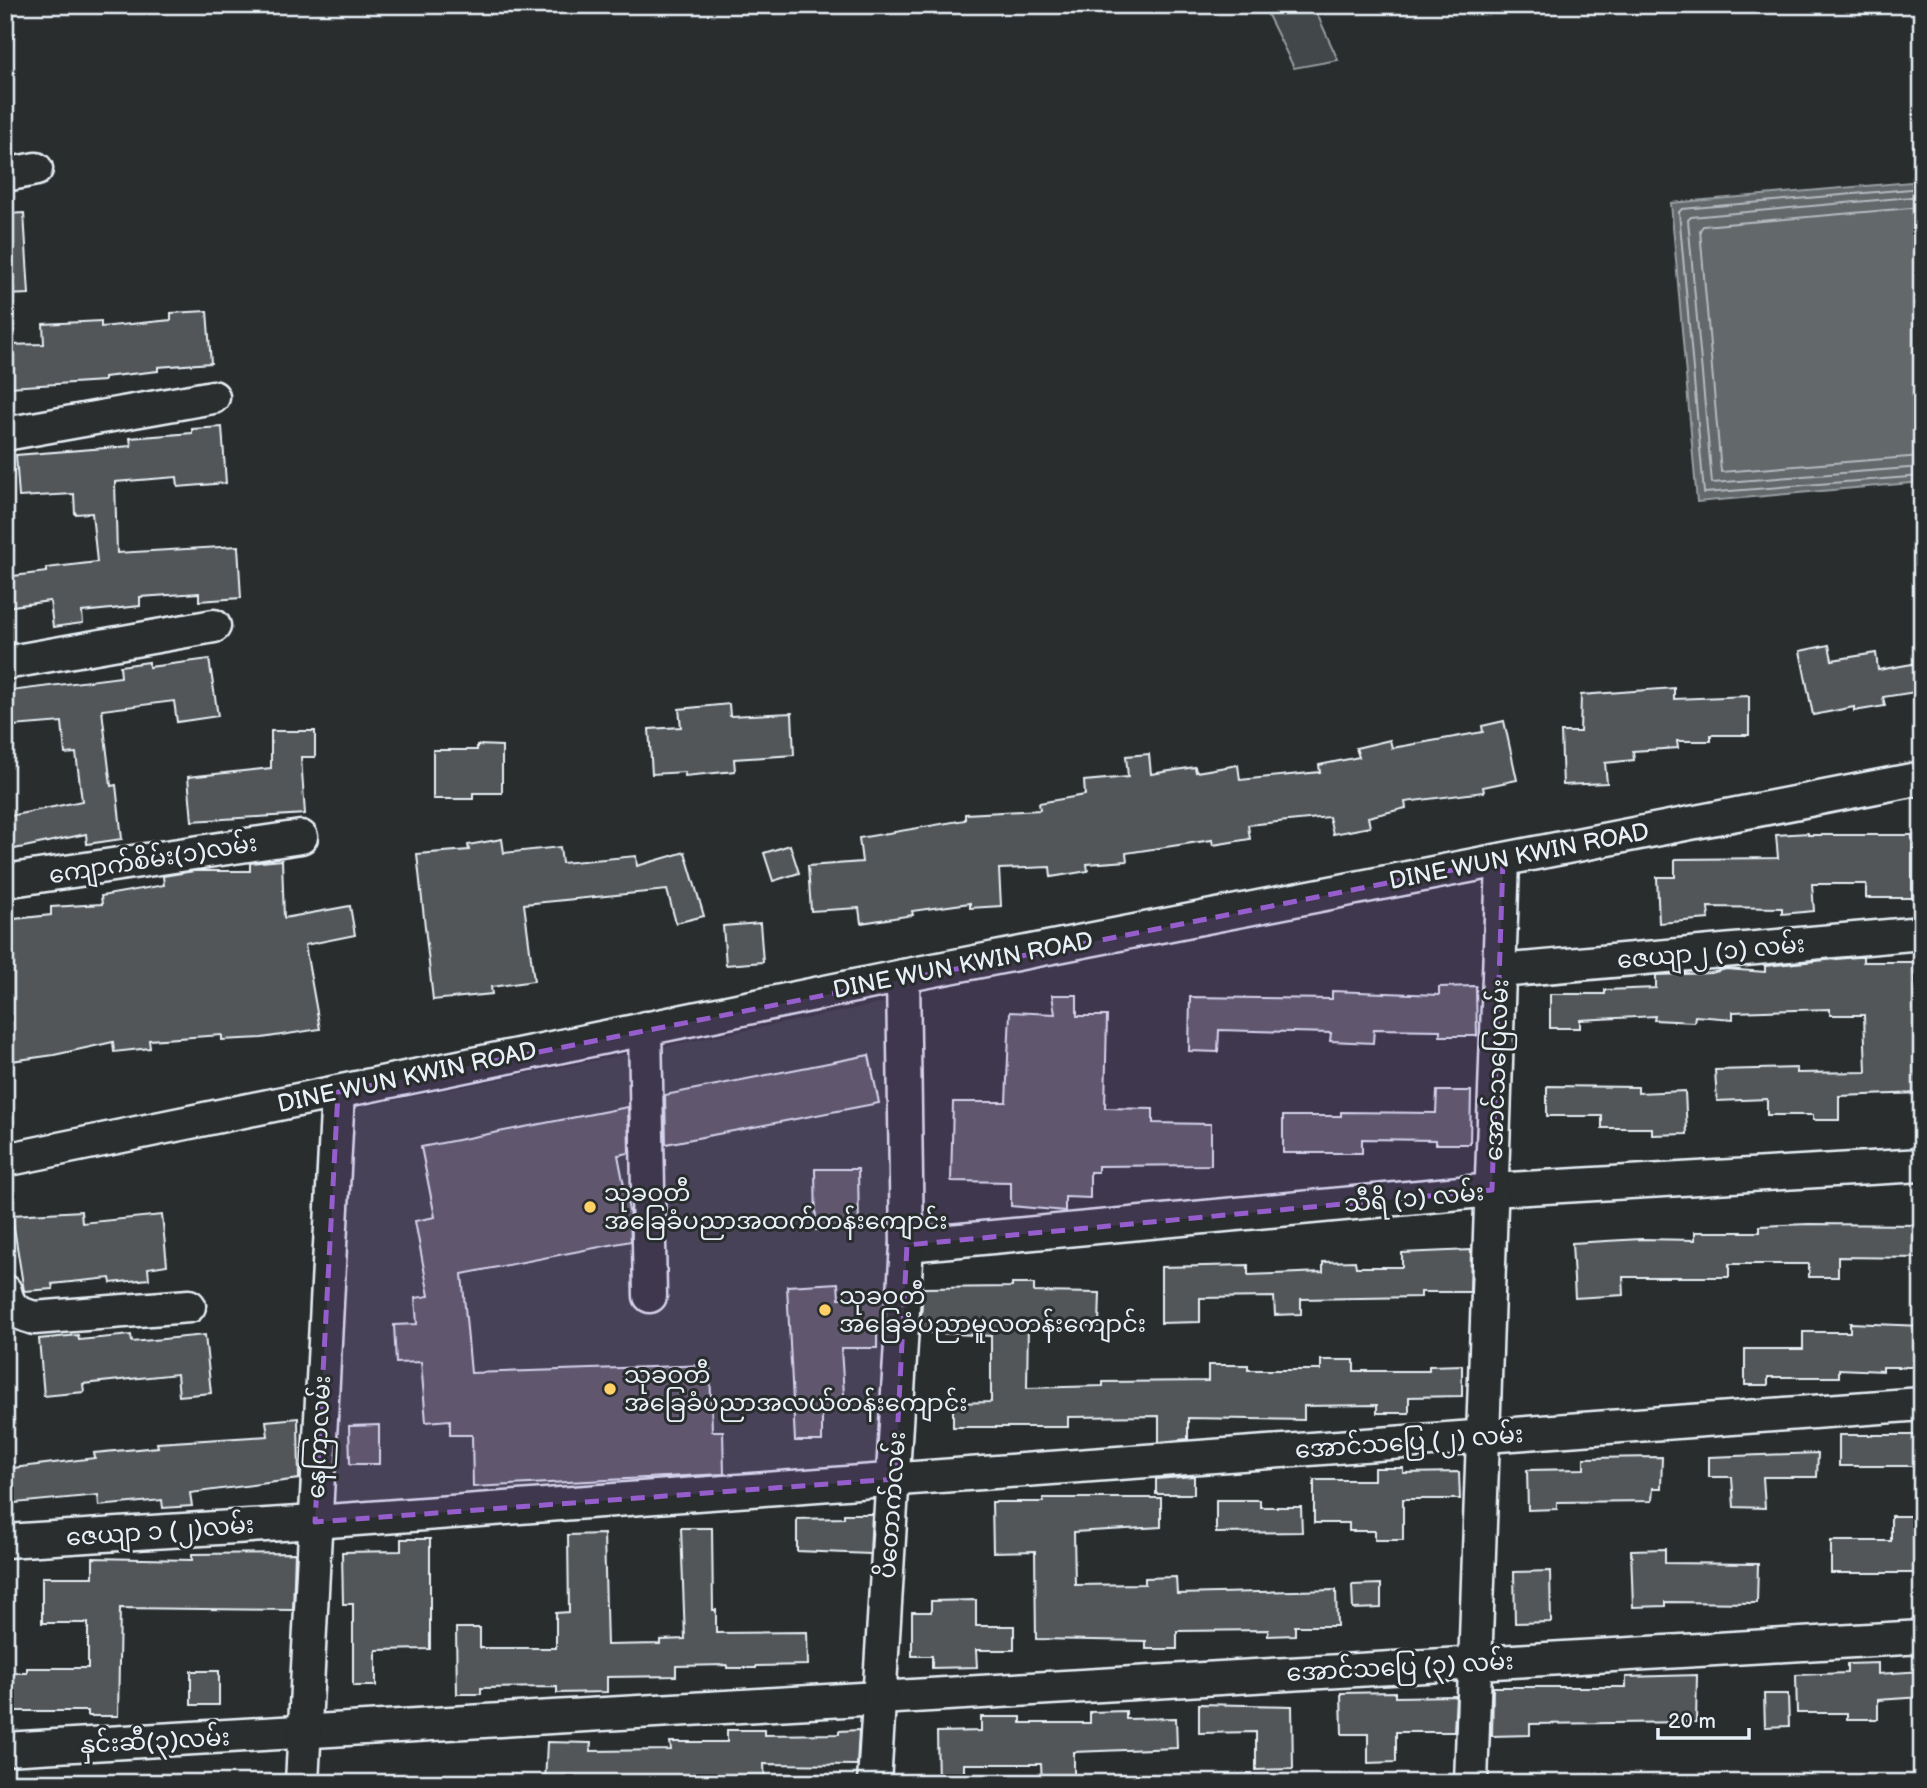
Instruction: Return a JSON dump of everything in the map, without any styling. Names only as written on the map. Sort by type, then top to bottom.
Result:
[{"type":"street","points":[[5,175],[36,169]]},
{"type":"street","points":[[5,434],[213,397]]},
{"type":"street","points":[[5,663],[214,626]]},
{"type":"street","name":"DINE WUN KWIN ROAD","points":[[5,1160],[902,976],[1922,778]]},
{"type":"street","name":"ကျောက်စိမ်း(၁)လမ်း","points":[[5,881],[301,837]]},
{"type":"street","name":"အောင်သပြေလမ်း","points":[[1471,1783],[1503,860]]},
{"type":"street","name":"ဇေယျာ၂ (၁) လမ်း","points":[[1500,971],[1922,933]]},
{"type":"street","name":"ပိတောက်လမ်း","points":[[874,1783],[877,1697],[895,1479],[907,1245],[902,976]]},
{"type":"street","points":[[645,1028],[650,1296]]},
{"type":"street","name":"နေကြာလမ်း","points":[[302,1783],[338,1092]]},
{"type":"street","name":"သီရိ (၁) လမ်း","points":[[907,1245],[1492,1191],[1922,1165]]},
{"type":"street","points":[[5,1291],[8,1302],[16,1312],[34,1318],[189,1306]]},
{"type":"street","name":"အောင်သပြေ (၂) လမ်း","points":[[315,1522],[1922,1404]]},
{"type":"street","name":"ဇေယျာ ၁ (၂)လမ်း","points":[[5,1541],[315,1522]]},
{"type":"street","name":"အောင်သပြေ (၃) လမ်း","points":[[305,1733],[1922,1637]]},
{"type":"street","name":"နှင်းဆီ(၃)လမ်း","points":[[5,1749],[305,1733]]},
{"type":"highlighted area","points":[[1503,860],[1492,1190],[907,1245],[895,1479],[315,1522],[338,1092]]},
{"type":"shaded area","points":[[1263,5],[1313,5],[1338,60],[1294,68]]},
{"type":"shaded area","points":[[918,996],[904,1471],[334,1513],[351,1109]]},
{"type":"water","points":[[1922,181],[1922,482],[1697,502],[1671,203]]},
{"type":"building","points":[[24,213],[29,294],[5,295],[5,214]]},
{"type":"building","points":[[207,311],[211,363],[158,367],[158,371],[104,377],[104,381],[9,387],[8,345],[44,344],[43,324],[101,321],[101,327],[171,320],[171,313]]},
{"type":"building","points":[[222,427],[226,483],[178,487],[177,477],[115,482],[117,553],[238,546],[241,598],[199,601],[199,593],[140,597],[140,606],[82,612],[83,623],[53,627],[50,601],[5,607],[5,577],[47,572],[46,568],[97,562],[92,513],[75,514],[74,494],[19,497],[16,455],[131,446],[130,438],[192,433],[192,429]]},
{"type":"building","points":[[1829,645],[1832,660],[1876,653],[1878,670],[1918,663],[1922,691],[1883,697],[1885,706],[1854,711],[1854,707],[1813,715],[1800,651]]},
{"type":"building","points":[[209,659],[218,716],[177,722],[174,701],[102,710],[111,786],[116,785],[122,839],[87,844],[86,834],[5,851],[5,817],[82,801],[76,753],[65,754],[62,722],[13,726],[10,691],[121,677],[120,666],[149,662],[149,667]]},
{"type":"building","points":[[1674,688],[1674,699],[1749,696],[1749,735],[1711,735],[1711,741],[1677,741],[1678,748],[1633,751],[1634,760],[1605,763],[1607,783],[1563,785],[1561,732],[1580,732],[1581,695]]},
{"type":"building","points":[[729,704],[730,716],[792,713],[794,755],[734,759],[735,771],[685,776],[685,772],[652,774],[649,729],[681,727],[679,709]]},
{"type":"building","points":[[1504,721],[1517,780],[1483,787],[1484,792],[1405,802],[1406,808],[1368,817],[1370,827],[1333,834],[1329,817],[1248,825],[1250,839],[1213,845],[1212,840],[1126,853],[1127,861],[1087,864],[1088,871],[1051,877],[1050,867],[999,869],[1001,906],[970,908],[970,903],[912,911],[913,915],[861,923],[859,908],[811,911],[808,866],[862,862],[859,838],[965,820],[965,814],[1040,810],[1039,803],[1085,795],[1084,781],[1128,777],[1126,756],[1149,754],[1151,774],[1195,767],[1196,772],[1238,765],[1240,780],[1320,772],[1319,765],[1359,757],[1356,748],[1390,740],[1392,748],[1483,732],[1482,726]]},
{"type":"building","points":[[271,731],[315,731],[315,757],[301,757],[305,814],[192,821],[188,777],[271,768]]},
{"type":"building","points":[[477,745],[502,746],[502,793],[473,793],[473,799],[433,799],[433,750],[477,750]]},
{"type":"building","points":[[1776,835],[1912,835],[1912,898],[1866,898],[1866,884],[1812,884],[1814,911],[1782,914],[1782,908],[1708,907],[1709,919],[1659,923],[1657,877],[1675,877],[1675,859],[1778,858]]},
{"type":"building","points":[[502,839],[504,853],[560,847],[562,863],[636,856],[637,866],[685,852],[704,916],[676,923],[667,890],[524,904],[534,981],[491,987],[492,994],[433,1000],[417,854],[469,850],[468,845]]},
{"type":"building","points":[[790,845],[799,873],[773,881],[764,853]]},
{"type":"building","points":[[282,860],[284,918],[350,906],[355,935],[305,945],[320,1029],[262,1038],[222,1040],[222,1035],[149,1040],[150,1048],[114,1052],[113,1042],[11,1061],[5,1016],[5,920],[51,915],[51,907],[102,904],[101,896],[164,885],[163,876],[194,871],[250,871],[250,863]]},
{"type":"building","points":[[760,923],[763,962],[726,965],[723,926]]},
{"type":"building","points":[[1863,957],[1863,962],[1915,962],[1915,984],[1922,984],[1922,1087],[1921,1093],[1839,1096],[1839,1120],[1813,1120],[1813,1115],[1767,1115],[1767,1099],[1717,1101],[1715,1070],[1797,1068],[1797,1073],[1866,1072],[1864,1015],[1830,1015],[1830,1009],[1733,1012],[1733,1019],[1695,1016],[1694,1022],[1654,1020],[1655,1016],[1580,1020],[1580,1028],[1550,1028],[1550,994],[1605,994],[1605,990],[1656,988],[1656,975],[1711,973],[1726,969],[1765,972],[1765,966]]},
{"type":"building","points":[[1476,986],[1477,1036],[1440,1036],[1440,1030],[1374,1029],[1373,1043],[1330,1041],[1331,1033],[1219,1030],[1218,1052],[1189,1051],[1190,997],[1332,999],[1332,991],[1439,995],[1439,987]]},
{"type":"building","points":[[1052,995],[1077,995],[1077,1016],[1107,1016],[1105,1108],[1153,1109],[1153,1123],[1211,1124],[1211,1165],[1098,1166],[1098,1172],[1090,1172],[1090,1198],[1065,1197],[1065,1211],[1011,1206],[1011,1182],[951,1181],[953,1102],[1006,1102],[1010,1012],[1055,1014]]},
{"type":"building","points":[[869,1055],[879,1103],[666,1144],[665,1095]]},
{"type":"building","points":[[1547,1086],[1638,1087],[1638,1093],[1685,1091],[1687,1134],[1652,1135],[1652,1128],[1602,1128],[1602,1116],[1547,1116]]},
{"type":"building","points":[[1437,1091],[1471,1091],[1470,1144],[1436,1144],[1436,1140],[1362,1139],[1362,1153],[1283,1153],[1283,1116],[1341,1116],[1341,1112],[1436,1113]]},
{"type":"building","points":[[628,1107],[629,1153],[618,1155],[630,1216],[631,1241],[462,1274],[471,1373],[710,1365],[712,1431],[723,1431],[724,1474],[473,1487],[472,1435],[450,1435],[450,1420],[426,1422],[421,1362],[396,1363],[394,1325],[417,1324],[415,1298],[429,1296],[415,1221],[435,1217],[421,1147]]},
{"type":"building","points":[[815,1169],[858,1169],[859,1229],[816,1230]]},
{"type":"building","points":[[81,1211],[82,1223],[162,1215],[167,1265],[148,1268],[149,1279],[111,1283],[110,1278],[52,1284],[53,1289],[24,1291],[12,1215]]},
{"type":"building","points":[[1922,1225],[1922,1258],[1838,1257],[1838,1277],[1809,1277],[1809,1264],[1729,1264],[1729,1277],[1623,1277],[1624,1295],[1575,1298],[1572,1243],[1641,1239],[1695,1240],[1695,1232],[1760,1232],[1760,1226]]},
{"type":"building","points":[[1471,1250],[1470,1292],[1421,1292],[1421,1297],[1301,1299],[1301,1314],[1275,1315],[1274,1297],[1200,1298],[1200,1322],[1161,1323],[1161,1267],[1248,1265],[1248,1275],[1323,1272],[1323,1262],[1355,1261],[1356,1267],[1402,1267],[1402,1253]]},
{"type":"building","points":[[838,1283],[839,1298],[885,1298],[883,1331],[877,1331],[877,1348],[841,1348],[845,1410],[822,1411],[822,1441],[795,1441],[787,1286]]},
{"type":"building","points":[[1012,1284],[1034,1284],[1034,1292],[1100,1293],[1099,1326],[1028,1324],[1027,1388],[1103,1386],[1103,1382],[1208,1381],[1208,1365],[1248,1365],[1248,1370],[1321,1370],[1321,1360],[1354,1360],[1354,1371],[1429,1371],[1429,1366],[1462,1365],[1462,1396],[1409,1397],[1409,1413],[1377,1413],[1377,1405],[1304,1406],[1304,1420],[1188,1418],[1188,1439],[1159,1442],[1159,1416],[1068,1417],[1068,1427],[953,1427],[953,1403],[991,1402],[991,1336],[920,1332],[923,1288],[1012,1287]]},
{"type":"building","points":[[1850,1323],[1922,1326],[1922,1367],[1883,1367],[1883,1371],[1839,1369],[1839,1377],[1768,1377],[1768,1385],[1745,1385],[1745,1349],[1803,1349],[1803,1332],[1850,1332]]},
{"type":"building","points":[[78,1335],[79,1340],[131,1335],[132,1342],[205,1335],[211,1393],[179,1396],[177,1374],[83,1384],[84,1392],[44,1396],[39,1339]]},
{"type":"building","points":[[298,1418],[299,1479],[190,1493],[192,1506],[163,1508],[162,1500],[99,1506],[98,1495],[5,1504],[5,1469],[95,1458],[94,1453],[158,1447],[157,1443],[268,1436],[266,1421]]},
{"type":"building","points":[[379,1425],[379,1464],[350,1464],[349,1426]]},
{"type":"building","points":[[1839,1435],[1922,1435],[1922,1466],[1839,1466]]},
{"type":"building","points":[[1818,1453],[1817,1477],[1763,1477],[1765,1508],[1734,1507],[1732,1477],[1709,1477],[1709,1457]]},
{"type":"building","points":[[1662,1457],[1661,1488],[1653,1488],[1652,1501],[1557,1502],[1557,1509],[1528,1510],[1527,1470],[1584,1469],[1584,1458]]},
{"type":"building","points":[[1374,1468],[1403,1468],[1403,1473],[1459,1472],[1460,1499],[1403,1499],[1403,1540],[1375,1540],[1375,1531],[1349,1531],[1349,1523],[1314,1523],[1314,1480],[1374,1480]]},
{"type":"building","points":[[1194,1476],[1194,1494],[1156,1494],[1156,1479]]},
{"type":"building","points":[[1043,1498],[1161,1498],[1161,1527],[1074,1532],[1075,1585],[1145,1584],[1145,1578],[1176,1577],[1177,1594],[1336,1590],[1337,1626],[1295,1626],[1295,1635],[1268,1636],[1268,1630],[1177,1631],[1177,1649],[1146,1649],[1146,1641],[1036,1639],[1035,1551],[993,1552],[992,1502],[1043,1502]]},
{"type":"building","points":[[1216,1500],[1260,1500],[1260,1507],[1301,1507],[1302,1532],[1216,1533]]},
{"type":"building","points":[[844,1514],[872,1514],[870,1554],[797,1551],[797,1519],[844,1518]]},
{"type":"building","points":[[1891,1516],[1920,1516],[1921,1573],[1831,1573],[1831,1541],[1891,1541]]},
{"type":"building","points":[[681,1528],[712,1528],[713,1610],[716,1610],[716,1633],[807,1632],[808,1665],[756,1668],[727,1668],[727,1665],[676,1666],[676,1676],[607,1677],[607,1692],[557,1693],[557,1687],[481,1688],[481,1694],[457,1694],[456,1628],[480,1628],[480,1648],[556,1648],[556,1613],[569,1612],[568,1535],[604,1534],[607,1645],[660,1644],[660,1640],[685,1639]]},
{"type":"building","points":[[401,1539],[430,1539],[430,1649],[376,1650],[376,1686],[353,1686],[353,1604],[343,1604],[342,1552],[401,1551]]},
{"type":"building","points":[[1665,1549],[1665,1563],[1758,1564],[1757,1603],[1666,1602],[1666,1606],[1633,1607],[1631,1550]]},
{"type":"building","points":[[295,1553],[293,1610],[120,1608],[118,1716],[88,1716],[88,1711],[5,1711],[5,1673],[27,1673],[27,1668],[88,1668],[88,1623],[42,1623],[42,1577],[93,1577],[93,1558],[192,1560],[192,1554]]},
{"type":"building","points":[[1550,1571],[1551,1622],[1515,1623],[1514,1572]]},
{"type":"building","points":[[1381,1584],[1381,1608],[1353,1609],[1352,1585]]},
{"type":"building","points":[[976,1600],[976,1626],[1014,1626],[1014,1650],[976,1650],[977,1667],[932,1668],[932,1656],[912,1656],[912,1612],[931,1612],[931,1601]]},
{"type":"building","points":[[1878,1663],[1878,1674],[1922,1671],[1922,1697],[1878,1700],[1878,1719],[1847,1719],[1847,1713],[1797,1713],[1796,1675],[1847,1673],[1847,1664]]},
{"type":"building","points":[[191,1671],[219,1671],[219,1705],[191,1705]]},
{"type":"building","points":[[1697,1675],[1696,1722],[1530,1724],[1530,1735],[1492,1736],[1493,1687],[1626,1687],[1626,1677]]},
{"type":"building","points":[[1395,1692],[1395,1697],[1456,1696],[1454,1732],[1396,1732],[1396,1762],[1368,1763],[1368,1734],[1342,1734],[1341,1693]]},
{"type":"building","points":[[1764,1694],[1788,1694],[1789,1726],[1765,1727]]},
{"type":"building","points":[[1199,1704],[1292,1706],[1293,1769],[1256,1770],[1256,1732],[1199,1733]]},
{"type":"building","points":[[1126,1711],[1126,1719],[1176,1718],[1177,1748],[1074,1752],[1074,1783],[1042,1783],[1041,1764],[964,1764],[964,1783],[938,1783],[937,1732],[981,1731],[981,1717],[1021,1717],[1021,1723],[1090,1723],[1090,1712]]},
{"type":"building","points":[[727,1730],[764,1730],[764,1735],[839,1734],[839,1731],[859,1730],[857,1765],[764,1764],[765,1783],[545,1783],[547,1742],[591,1743],[590,1751],[671,1750],[670,1742],[727,1742]]},
{"type":"place","name":"သုခဝတီ အခြေခံပညာအထက်တန်းကျောင်း","points":[[590,1207]]},
{"type":"place","name":"သုခဝတီ အခြေခံပညာမူလတန်းကျောင်း","points":[[825,1310]]},
{"type":"place","name":"သုခဝတီ အခြေခံပညာအလယ်တန်းကျောင်း","points":[[610,1389]]}]
